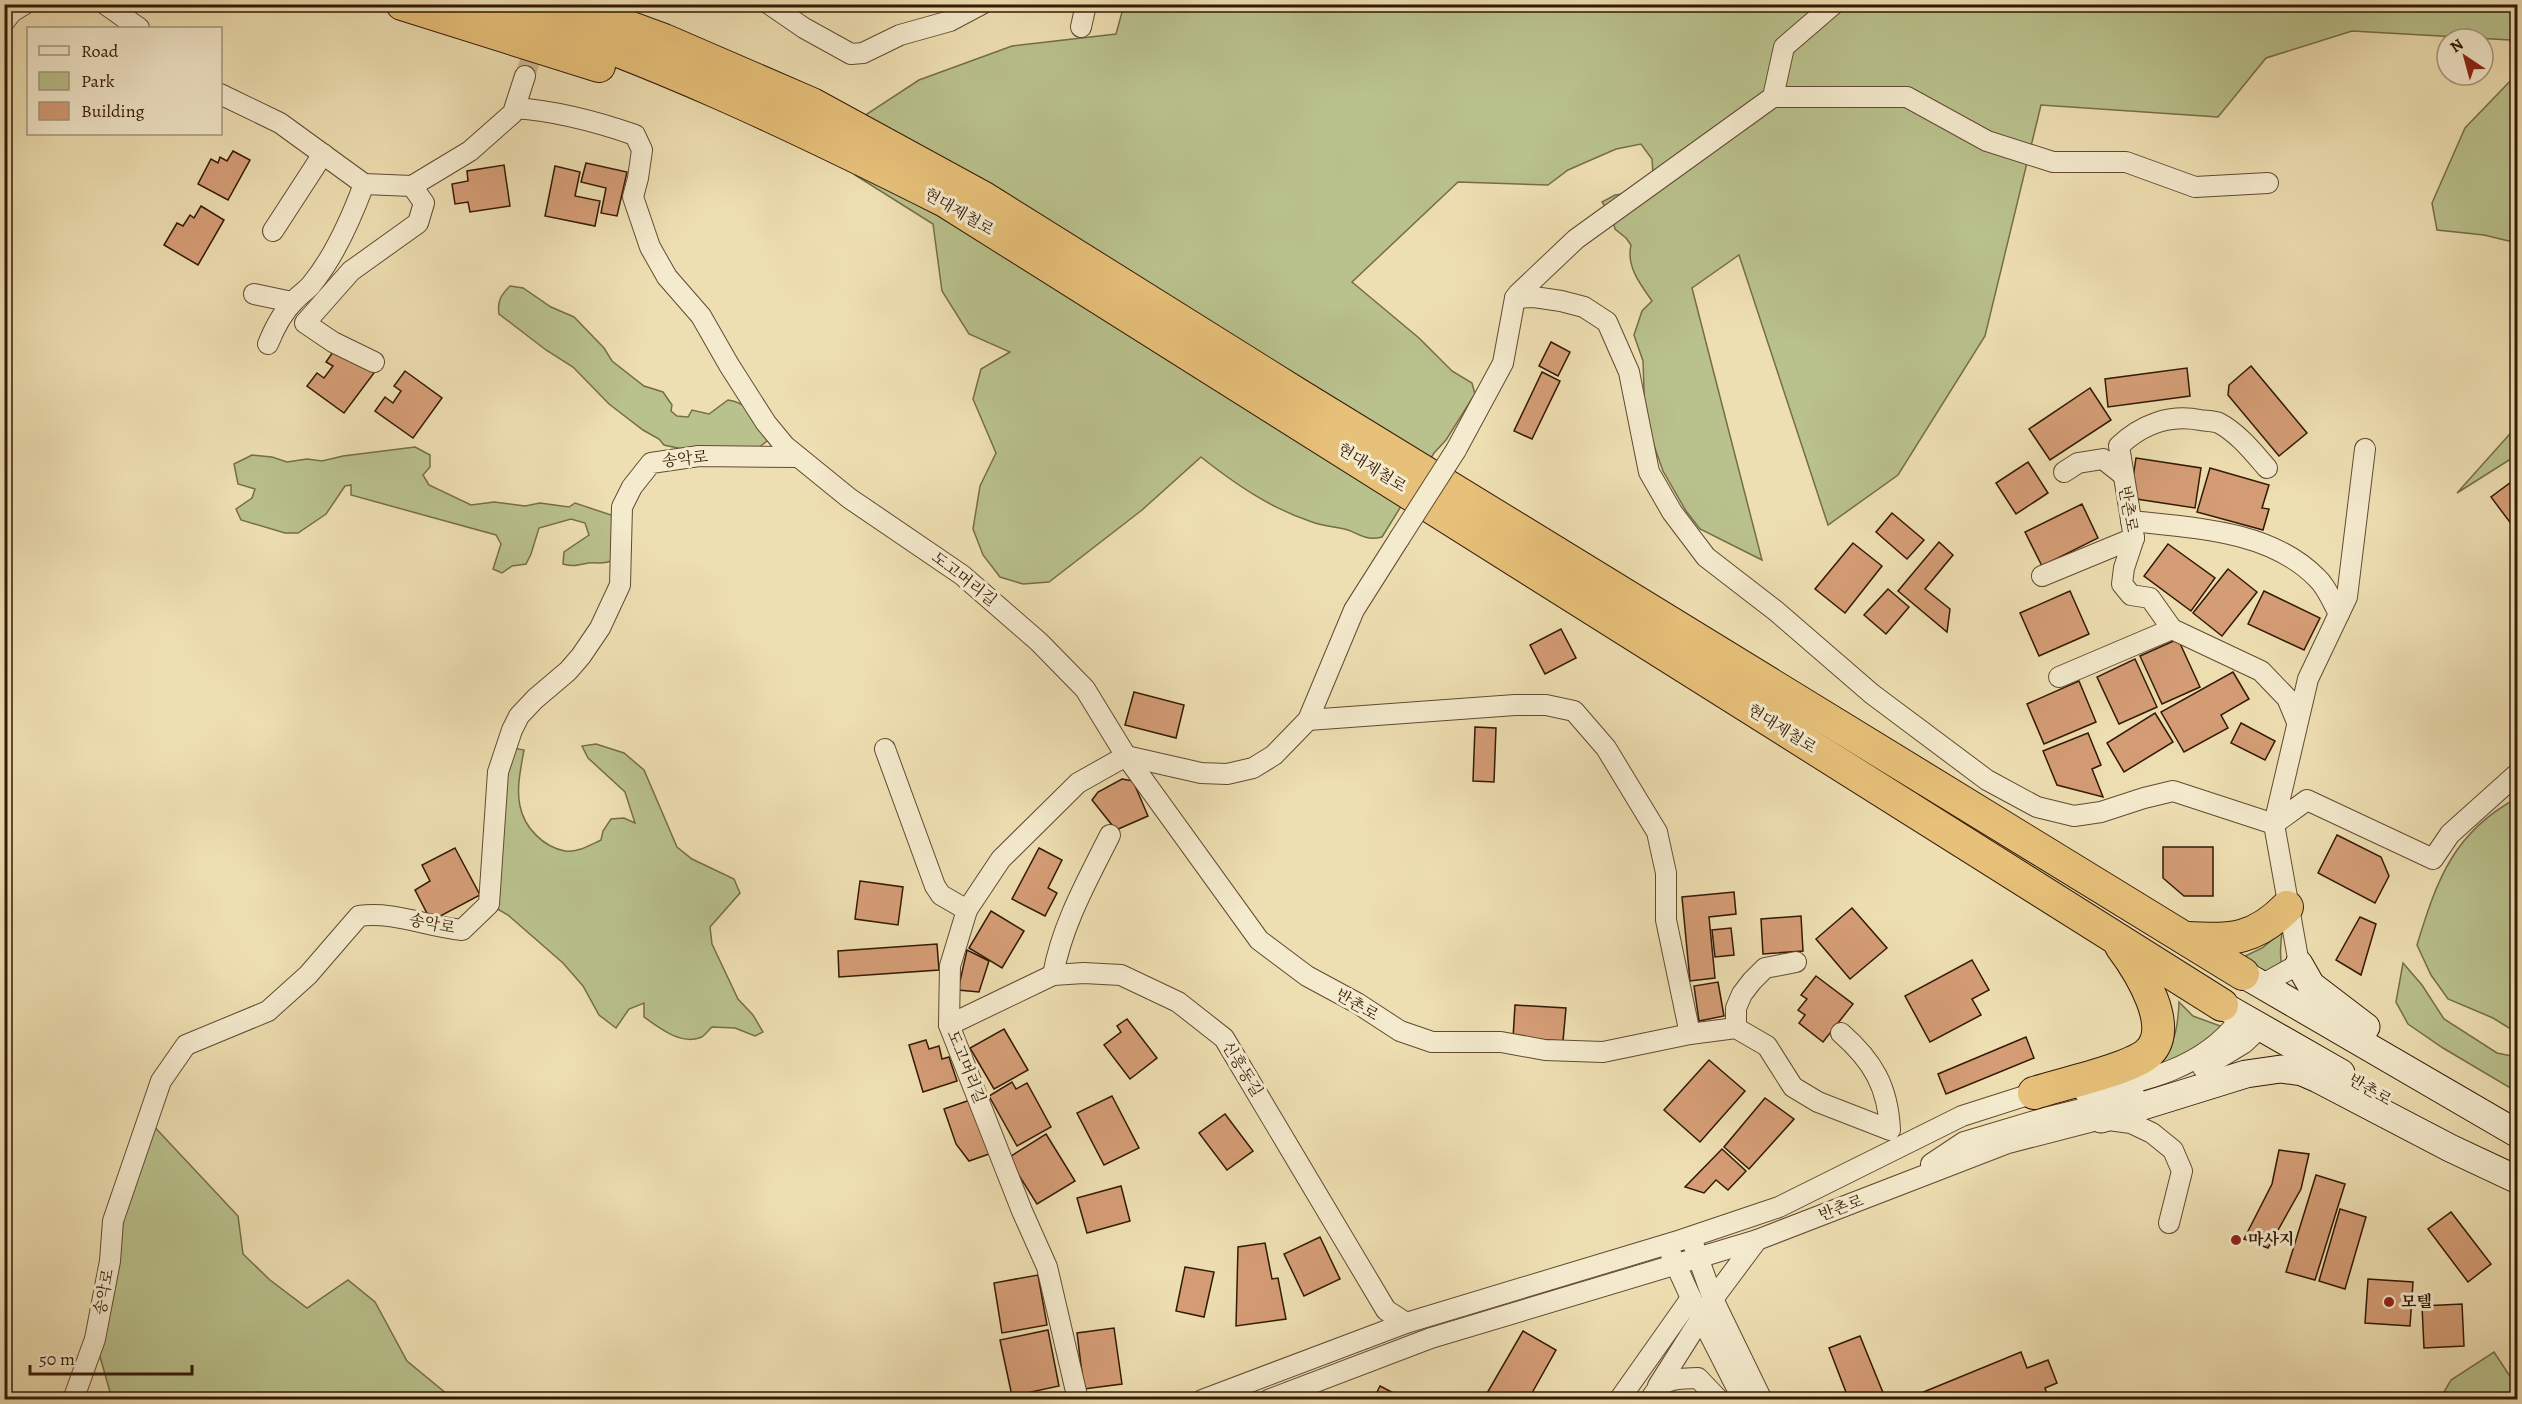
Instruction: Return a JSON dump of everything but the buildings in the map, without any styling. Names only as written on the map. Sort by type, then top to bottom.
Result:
[{"type":"highway","points":[[402,4],[500,33],[841,149]]},
{"type":"highway","name":"현대제철로","points":[[484,4],[535,20],[727,95],[841,149],[954,207],[2241,1016]]},
{"type":"highway","name":"현대제철로","points":[[566,4],[664,40],[812,104],[984,198],[1294,392],[2262,984]]},
{"type":"highway","points":[[616,4],[669,26],[812,104]]},
{"type":"highway","points":[[2185,938],[2227,940],[2242,938],[2273,921],[2287,907]]},
{"type":"highway","points":[[2034,1093],[2131,1063],[2148,1053],[2156,1043],[2160,1032],[2154,1006],[2133,962],[2115,938]]},
{"type":"main road","points":[[2299,964],[2311,985],[2336,1006],[2396,1047],[2517,1120]]},
{"type":"main road","points":[[2241,1016],[2262,984],[2517,1134]]},
{"type":"main road","name":"반촌로","points":[[2241,1016],[2517,1178]]},
{"type":"main road","points":[[2101,1119],[2246,1074],[2280,1069],[2302,1072],[2450,1149],[2517,1178]]},
{"type":"street","points":[[4,22],[12,12],[25,4]]},
{"type":"street","points":[[105,4],[138,27]]},
{"type":"street","points":[[769,4],[804,28],[851,54],[863,53],[900,35],[950,21],[982,4]]},
{"type":"street","points":[[1081,4],[1085,9],[1081,27]]},
{"type":"street","points":[[1773,97],[1784,47],[1834,4]]},
{"type":"street","points":[[222,95],[280,123],[364,184],[412,186],[470,152],[513,113],[525,76]]},
{"type":"street","points":[[1126,756],[1201,773],[1227,774],[1253,768],[1274,755],[1308,720],[1354,610],[1456,450],[1503,363],[1515,298],[1576,239],[1773,97],[1907,97],[1987,141],[2053,162],[2126,162],[2195,187],[2268,183]]},
{"type":"street","name":"도고머리길","points":[[514,108],[579,117],[634,135],[642,150],[633,198],[650,247],[667,277],[701,316],[766,423],[785,446],[849,498],[962,575],[1039,642],[1085,689],[1126,756],[1078,783],[1001,859],[966,910],[950,966],[949,1025],[1022,1211],[1047,1267],[1076,1394]]},
{"type":"street","points":[[273,231],[322,154]]},
{"type":"street","points":[[268,344],[275,327],[292,302],[310,286],[335,248],[352,216],[364,184]]},
{"type":"street","points":[[374,362],[333,342],[305,323],[351,271],[418,223],[424,203],[412,186]]},
{"type":"street","points":[[254,294],[292,302]]},
{"type":"street","points":[[1515,298],[1534,297],[1561,301],[1584,307],[1607,322],[1629,372],[1649,472],[1672,512],[1706,557],[1776,611],[1872,694],[1987,780],[2037,807],[2074,816],[2101,812],[2173,791],[2274,824]]},
{"type":"street","name":"반촌로","points":[[2267,468],[2239,438],[2218,423],[2190,418],[2160,421],[2133,432],[2119,446],[2132,530],[2122,584],[2131,595],[2150,598],[2172,629],[2261,671],[2287,698],[2297,722]]},
{"type":"street","points":[[2262,984],[2299,964],[2274,824],[2308,679],[2347,597],[2366,449]]},
{"type":"street","name":"송악로","points":[[73,1400],[95,1339],[111,1262],[113,1221],[161,1081],[186,1045],[268,1011],[308,975],[359,916],[378,913],[438,928],[462,930],[489,904],[498,772],[512,730],[519,716],[581,656],[600,628],[620,585],[622,507],[632,487],[651,463],[699,456],[798,457]]},
{"type":"street","points":[[2064,472],[2078,463],[2103,459],[2122,474]]},
{"type":"street","points":[[2042,576],[2132,530],[2222,532],[2294,558],[2319,580],[2339,614]]},
{"type":"street","points":[[2059,677],[2172,629]]},
{"type":"street","points":[[1308,720],[1515,705],[1545,705],[1574,711],[1606,748],[1657,832],[1666,873],[1666,920],[1690,1034]]},
{"type":"street","points":[[885,749],[935,886],[941,895],[966,910]]},
{"type":"street","name":"반촌로","points":[[1126,756],[1259,940],[1307,976],[1400,1030],[1431,1042],[1501,1042],[1545,1050],[1603,1052],[1690,1034],[1736,1028]]},
{"type":"street","points":[[2274,824],[2307,800],[2433,859],[2450,834],[2517,772]]},
{"type":"street","points":[[1053,975],[1058,946],[1110,835]]},
{"type":"street","points":[[1796,962],[1766,968],[1752,981],[1742,994],[1736,1008],[1736,1028],[1767,1046],[1793,1087],[1818,1102],[1890,1130],[1889,1104],[1883,1085],[1871,1067],[1841,1033]]},
{"type":"street","name":"신흥동길","points":[[949,1025],[1053,975],[1084,973],[1120,975],[1178,1002],[1224,1038],[1386,1310],[1407,1323]]},
{"type":"street","points":[[1202,1400],[1407,1323],[1667,1244],[1779,1207],[1962,1116],[2034,1093],[2058,1095],[2086,1092],[2155,1077],[2176,1069],[2213,1048],[2241,1016]]},
{"type":"street","points":[[1901,1184],[1964,1142],[2045,1118],[2151,1093],[2179,1083],[2244,1043],[2241,1016]]},
{"type":"street","points":[[2101,1119],[2132,1123],[2174,1150],[2182,1171],[2169,1223]]},
{"type":"street","name":"반촌로","points":[[1268,1400],[1431,1338],[1757,1240],[1877,1196],[1901,1184],[2008,1143],[2101,1119]]},
{"type":"street","points":[[1691,1236],[1713,1299],[1762,1400]]},
{"type":"street","points":[[1654,1393],[1713,1299],[1757,1240]]},
{"type":"street","points":[[1667,1244],[1691,1298],[1743,1400]]},
{"type":"street","points":[[1619,1400],[1691,1298]]},
{"type":"street","points":[[1654,1393],[1674,1379],[1698,1378],[1719,1400]]},
{"type":"green space","points":[[1124,5],[2517,5],[2517,243],[2484,235],[2437,230],[2432,203],[2465,128],[2515,76],[2510,40],[2495,39],[2495,27],[2435,27],[2435,36],[2352,31],[2266,58],[2218,117],[2041,105],[1985,336],[1898,475],[1828,525],[1739,255],[1692,288],[1762,560],[1700,529],[1686,511],[1663,471],[1645,420],[1643,361],[1634,335],[1642,311],[1652,301],[1632,267],[1631,245],[1615,229],[1612,216],[1602,202],[1615,195],[1629,193],[1653,174],[1652,159],[1641,144],[1616,149],[1568,170],[1548,185],[1458,182],[1352,282],[1419,338],[1452,371],[1472,383],[1475,394],[1446,440],[1434,453],[1382,537],[1365,537],[1348,530],[1321,525],[1282,510],[1240,486],[1201,457],[1142,510],[1049,582],[1023,584],[1000,577],[983,555],[973,529],[980,486],[996,453],[973,399],[981,369],[1010,352],[969,334],[942,291],[933,224],[855,175],[847,127],[919,80],[1012,46],[1116,34]]},
{"type":"green space","points":[[510,286],[523,288],[551,307],[574,317],[604,348],[612,361],[644,386],[663,392],[672,405],[671,411],[677,416],[688,417],[692,410],[709,414],[728,400],[736,402],[747,408],[756,418],[767,436],[767,441],[752,453],[682,449],[664,445],[659,439],[643,430],[609,404],[573,367],[546,350],[499,314],[500,299]]},
{"type":"green space","points":[[2517,426],[2517,455],[2457,493]]},
{"type":"green space","points":[[415,447],[430,455],[430,467],[423,475],[429,485],[471,505],[494,502],[525,506],[540,503],[569,507],[575,503],[614,516],[613,560],[604,563],[563,564],[564,552],[589,535],[585,523],[571,519],[539,528],[526,564],[512,566],[502,573],[493,569],[501,544],[496,535],[351,495],[351,485],[345,486],[326,514],[298,533],[285,533],[241,520],[236,509],[252,498],[255,489],[238,484],[234,464],[252,455],[272,457],[287,462],[307,459],[322,461],[343,456]]},
{"type":"green space","points":[[596,744],[624,753],[644,770],[677,847],[692,859],[734,879],[740,893],[710,927],[712,944],[738,999],[753,1015],[763,1032],[755,1036],[735,1028],[712,1027],[702,1037],[679,1038],[644,1017],[644,1003],[629,1009],[616,1028],[599,1015],[583,986],[563,963],[508,915],[489,904],[494,822],[514,748],[524,750],[519,785],[522,814],[530,828],[542,841],[565,851],[579,850],[601,840],[603,831],[611,819],[624,818],[635,823],[625,792],[588,758],[582,746]]},
{"type":"green space","points":[[2517,798],[2517,1033],[2493,1018],[2448,999],[2431,975],[2417,945],[2441,878],[2463,842],[2495,811]]},
{"type":"green space","points":[[2282,932],[2282,968],[2286,980],[2239,959],[2262,948]]},
{"type":"green space","points":[[2403,963],[2422,985],[2444,1019],[2497,1053],[2517,1057],[2517,1092],[2443,1048],[2408,1024],[2396,1002]]},
{"type":"green space","points":[[2179,1002],[2193,1016],[2223,1027],[2180,1062],[2123,1077],[2150,1064],[2166,1051],[2175,1032]]},
{"type":"green space","points":[[148,1120],[238,1216],[243,1254],[270,1280],[307,1308],[348,1280],[375,1302],[407,1361],[453,1399],[112,1399],[95,1339],[110,1261]]},
{"type":"green space","points":[[2494,1352],[2517,1387],[2517,1399],[2440,1399],[2451,1380]]},
{"type":"tunnel","points":[[525,76],[549,4]]},
{"type":"place","name":"마사지","points":[[2236,1240]]},
{"type":"place","name":"모텔","points":[[2389,1302]]}]
